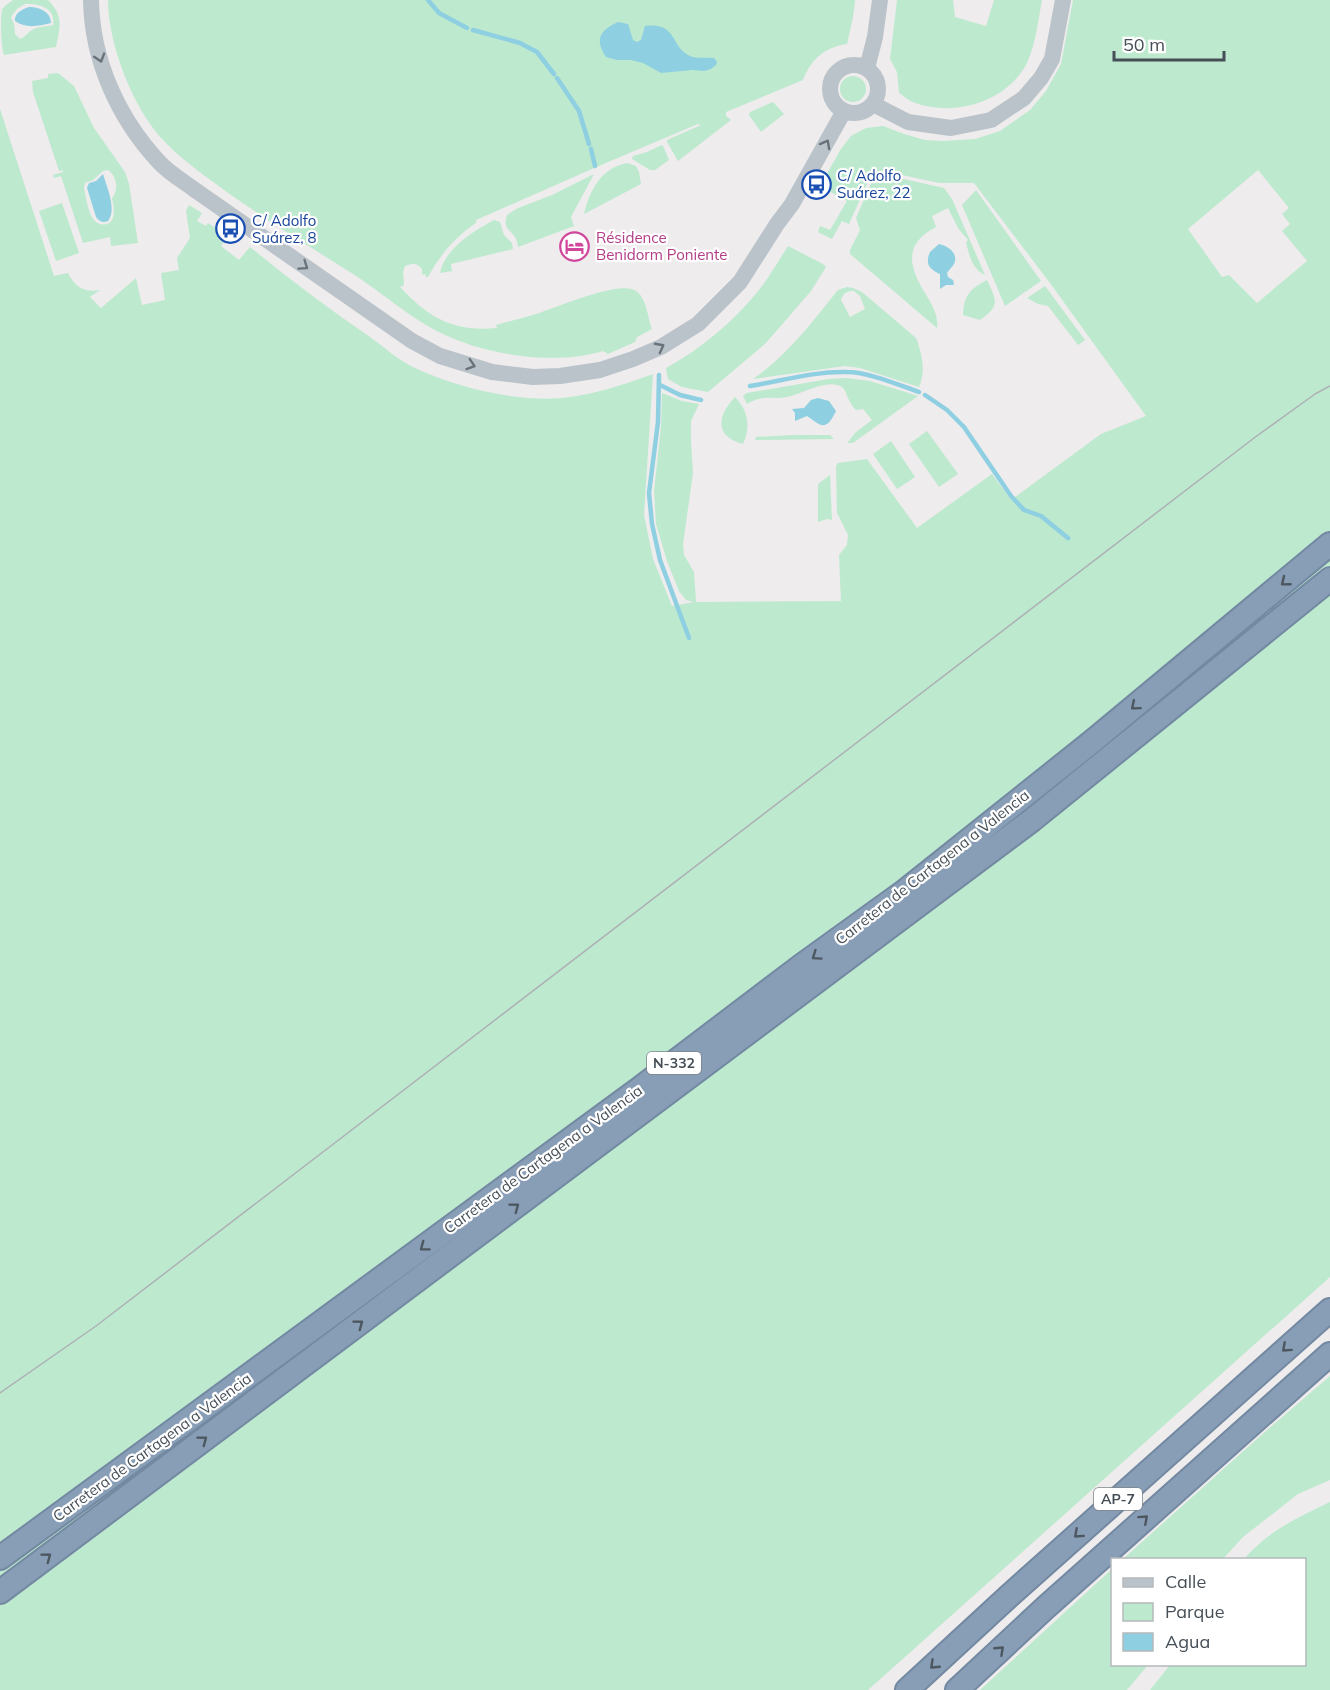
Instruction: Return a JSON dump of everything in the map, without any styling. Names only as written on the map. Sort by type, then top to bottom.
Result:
[{"type":"highway","name":"Carretera de Cartagena a Valencia","points":[[0,1558],[215,1402],[905,891],[1093,741],[1330,544]]},
{"type":"highway","name":"Carretera de Cartagena a Valencia","points":[[0,1592],[1032,820],[1330,579]]},
{"type":"highway","name":"AP-7","points":[[907,1690],[1330,1310]]},
{"type":"highway","name":"AP-7","points":[[957,1690],[1045,1608],[1330,1354]]},
{"type":"street","points":[[92,0],[92,18],[98,55],[110,88],[131,127],[160,164],[412,341],[440,356],[492,372],[560,376],[600,370],[660,347],[698,324],[740,282],[792,204],[844,111]]},
{"type":"street","points":[[867,68],[875,37],[880,0]]},
{"type":"street","points":[[873,104],[908,122],[951,128],[992,120],[1024,98],[1041,78],[1052,59],[1063,0]]},
{"type":"street","points":[[852,64],[867,68],[877,81],[877,97],[873,104],[860,112],[851,113],[837,107],[829,93],[832,77],[844,66],[852,64]]},
{"type":"green space","points":[[13,0],[48,0],[57,11],[60,22],[56,47],[4,55],[1,32],[2,10]],"holes":[[[30,4],[41,6],[49,11],[52,14],[53,25],[34,29],[20,39],[15,34],[11,17],[17,9]]]},
{"type":"green space","points":[[108,0],[855,0],[855,2],[847,44],[832,48],[820,55],[810,66],[803,80],[726,112],[726,116],[731,120],[678,161],[667,140],[701,125],[698,124],[476,220],[476,223],[449,247],[428,277],[425,274],[422,275],[422,269],[416,264],[405,266],[404,285],[400,287],[411,298],[443,321],[467,328],[497,328],[496,325],[604,291],[628,288],[636,291],[642,298],[652,329],[637,337],[635,342],[608,354],[603,351],[586,355],[547,358],[487,350],[438,332],[246,205],[188,163],[153,128],[133,94],[124,75],[112,36]]},
{"type":"green space","points":[[897,0],[953,0],[955,17],[986,26],[994,0],[1042,0],[1033,48],[1018,76],[1007,88],[978,103],[947,108],[915,103],[899,93],[897,72],[890,59]]},
{"type":"green space","points":[[1073,0],[1330,0],[1330,1277],[868,1690],[0,1690],[0,109],[54,276],[68,273],[81,288],[89,291],[100,290],[90,297],[101,308],[136,278],[142,305],[165,300],[161,273],[179,270],[177,258],[190,238],[186,211],[189,205],[202,213],[197,221],[206,226],[208,223],[222,232],[225,228],[231,233],[221,246],[239,260],[250,247],[309,294],[397,358],[450,382],[491,393],[552,399],[602,391],[653,374],[644,515],[653,559],[672,606],[694,602],[686,600],[679,591],[656,524],[654,491],[662,393],[682,401],[699,404],[691,421],[693,473],[683,544],[684,555],[694,572],[696,602],[841,601],[839,555],[847,545],[848,535],[837,513],[836,466],[838,463],[867,459],[917,528],[992,474],[1011,500],[1101,434],[1146,416],[974,183],[939,183],[888,172],[878,174],[869,179],[849,224],[842,221],[832,239],[818,232],[820,226],[830,230],[847,201],[820,186],[851,136],[866,128],[883,126],[925,140],[943,141],[975,139],[1000,131],[1030,110],[1046,91],[1061,64]],"holes":[[[1258,170],[1289,208],[1282,214],[1290,224],[1282,231],[1307,261],[1257,303],[1229,275],[1222,277],[1188,229]]]},
{"type":"green space","points":[[58,73],[74,86],[94,128],[125,172],[138,243],[111,246],[110,237],[83,243],[61,176],[54,178],[53,175],[63,170],[59,171],[33,92],[32,81],[48,78],[48,74]],"holes":[[[108,170],[116,183],[116,191],[112,198],[114,215],[108,224],[102,224],[96,222],[92,217],[84,188],[85,183]]]},
{"type":"green space","points":[[853,76],[862,80],[866,89],[862,98],[853,102],[844,98],[840,89],[844,80]]},
{"type":"green space","points":[[773,102],[784,114],[761,132],[749,115],[750,112]]},
{"type":"green space","points":[[662,145],[669,160],[655,170],[650,170],[632,159],[633,156]]},
{"type":"green space","points":[[627,163],[636,166],[641,184],[584,214],[598,181],[610,170]]},
{"type":"green space","points":[[594,174],[571,217],[574,226],[518,247],[515,238],[506,226],[507,215]]},
{"type":"green space","points":[[886,175],[944,188],[952,199],[985,275],[974,265],[967,247],[968,240],[958,228],[948,208],[932,216],[936,227],[918,241],[912,256],[919,283],[936,314],[937,328],[850,254],[860,230],[856,218],[872,181]]},
{"type":"green space","points":[[976,190],[1041,281],[1005,306],[962,205]]},
{"type":"green space","points":[[62,203],[79,253],[56,261],[39,211]]},
{"type":"green space","points":[[494,220],[500,222],[504,235],[512,243],[513,249],[451,264],[452,271],[440,273],[448,256],[461,241]]},
{"type":"green space","points":[[788,246],[826,267],[811,291],[765,344],[708,392],[682,387],[668,379],[666,368],[704,343],[739,313],[763,285]]},
{"type":"green space","points":[[987,280],[993,293],[994,307],[980,320],[963,315],[969,293]]},
{"type":"green space","points":[[1045,286],[1085,340],[1078,345],[1048,306],[1027,298]]},
{"type":"green space","points":[[847,287],[862,292],[916,338],[922,362],[919,387],[860,368],[845,366],[753,379],[788,349],[838,290]],"holes":[[[852,291],[860,296],[865,309],[850,317],[841,300],[846,293]]]},
{"type":"green space","points":[[846,378],[870,381],[918,396],[853,443],[847,443],[856,432],[872,420],[863,409],[856,410],[853,407],[842,387],[822,385],[787,397],[763,398],[747,404],[743,396],[747,393]]},
{"type":"green space","points":[[735,397],[743,407],[747,419],[747,431],[743,444],[727,436],[721,424],[725,411]]},
{"type":"green space","points":[[927,431],[958,474],[939,487],[909,444]]},
{"type":"green space","points":[[830,435],[834,439],[755,440],[756,437]]},
{"type":"green space","points":[[891,441],[915,477],[897,489],[873,454]]},
{"type":"green space","points":[[830,475],[832,520],[818,522],[818,484]]},
{"type":"green space","points":[[1330,1376],[1330,1480],[1298,1494],[1243,1537],[1224,1558],[1124,1558]]},
{"type":"green space","points":[[1330,1502],[1330,1690],[1150,1690],[1169,1666],[1306,1666],[1306,1558],[1245,1558],[1273,1533]]},
{"type":"green space","points":[[1111,1570],[1111,1666],[1147,1666],[1127,1690],[980,1690]]},
{"type":"water","points":[[29,7],[44,11],[51,19],[51,23],[28,26],[15,21],[17,14]]},
{"type":"water","points":[[618,22],[628,24],[633,40],[637,42],[641,40],[645,26],[663,28],[684,52],[693,57],[714,58],[716,65],[704,71],[661,73],[643,63],[606,57],[600,45],[601,36],[607,28]]},
{"type":"water","points":[[103,174],[112,211],[108,221],[105,222],[96,217],[87,188],[89,183],[96,181]]},
{"type":"water","points":[[939,244],[946,246],[955,257],[954,264],[947,273],[954,285],[946,285],[940,289],[940,274],[928,263],[930,252]]},
{"type":"water","points":[[818,398],[829,401],[836,411],[829,422],[823,425],[807,416],[795,421],[795,413],[792,409],[804,408],[811,400]]},
{"type":"waterway","points":[[428,0],[439,13],[467,28]]},
{"type":"waterway","points":[[473,30],[520,43],[537,52],[554,74]]},
{"type":"waterway","points":[[557,78],[579,111],[589,144]]},
{"type":"waterway","points":[[591,149],[595,166]]},
{"type":"waterway","points":[[750,386],[810,375],[847,372],[874,376],[919,392]]},
{"type":"waterway","points":[[659,375],[658,422],[649,493],[652,524],[660,560],[689,638]]},
{"type":"waterway","points":[[660,385],[680,395],[701,400]]},
{"type":"waterway","points":[[925,395],[947,410],[964,427],[1011,496],[1024,510],[1041,516],[1068,538]]},
{"type":"tram line","points":[[0,1393],[96,1326],[1254,438],[1315,394],[1330,386]]},
{"type":"place","name":"C/ Adolfo Suárez, 22","points":[[816,184]]},
{"type":"place","name":"C/ Adolfo Suárez, 8","points":[[231,229]]},
{"type":"place","name":"Résidence Benidorm Poniente","points":[[575,246]]}]
